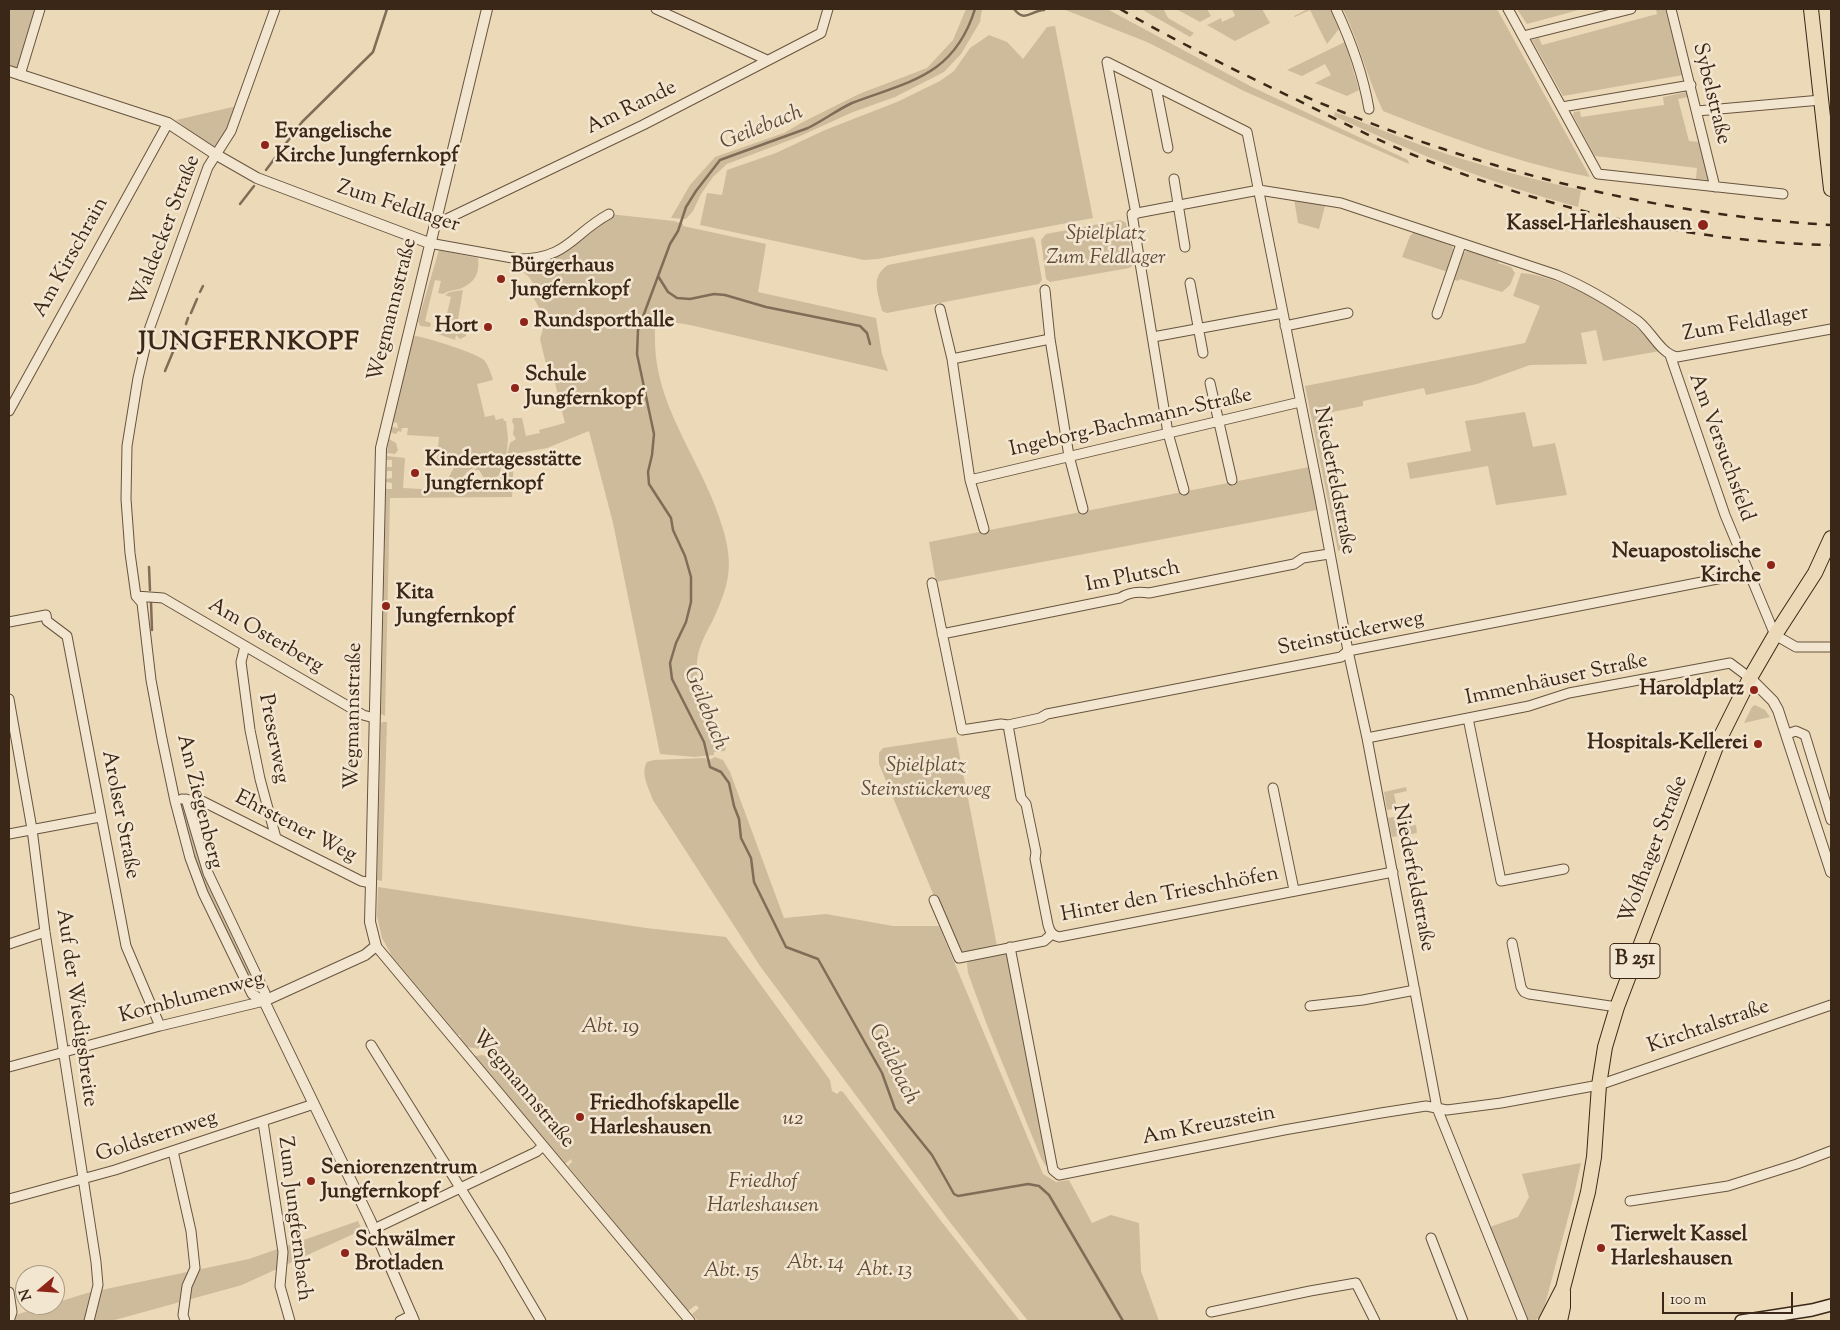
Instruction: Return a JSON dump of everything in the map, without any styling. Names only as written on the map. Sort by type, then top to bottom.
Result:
[{"type":"main road","points":[[1811,9],[1831,189]]},
{"type":"main road","name":"Wolfhager Straße","points":[[1560,1321],[1563,1288],[1588,1192],[1594,1157],[1599,1085],[1605,1047],[1617,1007],[1718,744],[1750,678],[1815,573],[1831,538]]},
{"type":"main road","name":"Wolfhager Straße","points":[[1546,1321],[1563,1288]]},
{"type":"main road","points":[[1741,1321],[1812,1310],[1831,1305]]},
{"type":"street","points":[[20,74],[40,9]]},
{"type":"street","name":"Waldecker Straße","points":[[136,596],[130,553],[126,499],[128,446],[134,391],[150,327],[208,167],[231,132],[275,9]]},
{"type":"street","name":"Wegmannstraße","points":[[487,9],[381,448],[370,922],[376,946],[690,1321]]},
{"type":"street","points":[[656,9],[767,60]]},
{"type":"street","name":"Am Rande","points":[[434,224],[643,125],[822,33],[828,9]]},
{"type":"street","points":[[1336,9],[1350,40],[1365,88],[1368,109]]},
{"type":"street","points":[[1508,9],[1598,174],[1783,194]]},
{"type":"street","points":[[1523,36],[1631,9]]},
{"type":"street","name":"Sybelstraße","points":[[1671,9],[1715,187]]},
{"type":"street","name":"Niederfeldstraße","points":[[1134,214],[1107,62],[1247,132],[1348,651],[1367,738],[1437,1108],[1523,1321]]},
{"type":"street","name":"Zum Feldlager","points":[[9,71],[168,123],[215,154],[257,178],[429,243],[518,259],[533,259],[557,253],[609,214]]},
{"type":"street","points":[[1562,107],[1690,85]]},
{"type":"street","points":[[1156,87],[1168,148]]},
{"type":"street","points":[[1697,111],[1821,100]]},
{"type":"street","name":"Am Kirschrain","points":[[9,410],[168,123]]},
{"type":"street","points":[[1174,179],[1185,247]]},
{"type":"street","name":"Zum Feldlager","points":[[1134,214],[1258,190],[1341,203],[1576,282],[1639,322],[1670,355],[1678,357],[1831,328]]},
{"type":"street","points":[[1134,214],[1168,433],[1184,490]]},
{"type":"street","points":[[1437,314],[1461,244]]},
{"type":"street","points":[[1190,283],[1204,353]]},
{"type":"street","points":[[1044,290],[1050,340],[1069,456],[1083,509]]},
{"type":"street","points":[[940,309],[952,359],[970,480],[984,529]]},
{"type":"street","points":[[1153,336],[1283,313]]},
{"type":"street","points":[[1286,326],[1348,313]]},
{"type":"street","points":[[952,359],[1050,340]]},
{"type":"street","name":"Am Versuchsfeld","points":[[1670,355],[1722,506],[1775,635]]},
{"type":"street","points":[[1210,382],[1232,480]]},
{"type":"street","name":"Ingeborg-Bachmann-Straße","points":[[970,480],[1300,402]]},
{"type":"street","name":"Im Plutsch","points":[[942,634],[1120,598],[1126,594],[1139,591],[1149,593],[1294,564],[1302,558],[1330,554]]},
{"type":"street","name":"Steinstückerweg","points":[[942,634],[962,730],[1001,724],[1008,725],[1040,718],[1048,714],[1341,657],[1348,651],[1748,573]]},
{"type":"street","points":[[932,583],[942,634]]},
{"type":"street","name":"Am Osterberg","points":[[136,596],[163,598],[363,715],[374,718]]},
{"type":"street","name":"Am Ziegenberg","points":[[136,596],[142,603],[151,680],[175,801],[197,879],[252,994],[264,1001]]},
{"type":"street","name":"Arolser Straße","points":[[9,622],[46,614],[47,621],[67,636],[126,946],[160,1026]]},
{"type":"street","points":[[1775,635],[1796,647],[1831,646]]},
{"type":"street","name":"Preserweg","points":[[245,646],[241,662],[250,730],[260,779],[276,838]]},
{"type":"street","name":"Immenhäuser Straße","points":[[1367,738],[1529,706],[1569,693],[1730,663],[1750,678]]},
{"type":"street","points":[[1750,678],[1773,701],[1787,734],[1831,872]]},
{"type":"street","name":"Auf der Wiedigsbreite","points":[[9,699],[32,829],[45,932],[98,1286],[89,1321]]},
{"type":"street","points":[[1468,718],[1501,881],[1564,869]]},
{"type":"street","points":[[1008,725],[1021,798],[1026,804],[1036,852],[1035,859],[1050,930]]},
{"type":"street","points":[[1787,734],[1796,731],[1805,735],[1831,818],[1816,822]]},
{"type":"street","name":"Hinter den Trieschhöfen","points":[[1273,788],[1294,890]]},
{"type":"street","name":"Am Ziegenberg","points":[[186,799],[208,873],[265,993],[264,1001],[374,1229],[413,1318]]},
{"type":"street","name":"Ehrstener Weg","points":[[175,801],[186,799],[202,801],[361,881],[370,883]]},
{"type":"street","points":[[9,834],[100,817]]},
{"type":"street","name":"Hinter den Trieschhöfen","points":[[934,900],[959,958],[1044,941],[1050,930],[1059,937],[1393,872]]},
{"type":"street","points":[[9,944],[45,932]]},
{"type":"street","points":[[1512,943],[1521,987],[1524,992],[1617,1007]]},
{"type":"street","name":"Kornblumenweg","points":[[9,1067],[160,1026],[264,1001],[365,955],[376,946]]},
{"type":"street","name":"Am Kreuzstein","points":[[1010,947],[1053,1170],[1057,1175],[1380,1113],[1426,1106],[1447,1110],[1501,1104],[1599,1085]]},
{"type":"street","points":[[1310,1006],[1363,1000],[1415,990]]},
{"type":"street","name":"Kirchtalstraße","points":[[1599,1085],[1831,1005]]},
{"type":"street","points":[[371,1045],[501,1253],[541,1321]]},
{"type":"street","name":"Goldsternweg","points":[[9,1199],[83,1180],[314,1104]]},
{"type":"street","name":"Zum Jungfernbach","points":[[263,1122],[282,1247],[280,1286],[290,1321]]},
{"type":"street","points":[[374,1229],[536,1152],[543,1146]]},
{"type":"street","points":[[173,1151],[191,1231],[194,1268],[187,1286],[183,1315],[185,1321]]},
{"type":"street","points":[[1630,1202],[1728,1186],[1831,1151]]},
{"type":"street","points":[[1431,1238],[1463,1321]]},
{"type":"street","points":[[1211,1312],[1356,1283],[1375,1321]]},
{"type":"street","points":[[9,1292],[12,1312],[9,1321]]},
{"type":"street","points":[[400,1321],[413,1318]]},
{"type":"green space","points":[[9,9],[40,9],[21,70],[9,67]]},
{"type":"green space","points":[[966,9],[982,9],[980,22],[961,54],[944,72],[895,97],[853,112],[798,137],[727,164],[713,177],[701,194],[693,211],[686,219],[671,218],[690,185],[715,157],[784,133],[859,94],[927,68],[953,40]]},
{"type":"green space","points":[[1063,9],[1107,9],[1252,87],[1408,160],[1409,164],[1244,91],[1147,42]]},
{"type":"green space","points":[[1141,9],[1164,10],[1168,18],[1194,33],[1190,37]]},
{"type":"green space","points":[[1179,9],[1207,9],[1211,16],[1200,22]]},
{"type":"green space","points":[[1232,9],[1262,9],[1270,23],[1235,41],[1207,25],[1221,18],[1222,22],[1235,16]]},
{"type":"green space","points":[[1308,9],[1331,9],[1339,29],[1327,44],[1310,10],[1294,16]]},
{"type":"green space","points":[[1343,9],[1497,9],[1590,177],[1537,165],[1485,149],[1383,111]]},
{"type":"green space","points":[[1517,9],[1582,9],[1527,24]]},
{"type":"green space","points":[[1656,9],[1665,9],[1683,75],[1563,96],[1532,40],[1539,38],[1542,45],[1657,14]]},
{"type":"green space","points":[[1055,26],[1093,218],[878,259],[864,260],[700,225],[707,193],[722,195],[727,170],[776,153],[825,130],[897,102],[940,81],[954,71],[970,48],[989,35],[1007,42],[1023,59],[1047,27]]},
{"type":"green space","points":[[1345,42],[1359,90],[1347,96],[1315,83],[1331,75],[1325,64],[1302,76],[1287,70]]},
{"type":"green space","points":[[1687,92],[1688,97],[1678,99],[1689,141],[1700,142],[1708,180],[1696,179],[1697,168],[1595,156],[1573,115],[1574,112],[1580,111],[1581,117],[1664,105],[1663,97]]},
{"type":"green space","points":[[237,106],[225,136],[214,149],[176,120]]},
{"type":"green space","points":[[1335,112],[1450,155],[1506,172],[1581,190],[1578,207],[1484,178],[1424,155],[1334,116]]},
{"type":"green space","points":[[1294,199],[1325,206],[1319,229],[1298,223]]},
{"type":"green space","points":[[609,214],[674,221],[683,224],[683,226],[766,244],[758,292],[876,318],[882,354],[888,371],[690,325],[658,320],[655,326],[657,364],[663,388],[671,412],[715,505],[723,529],[728,554],[729,565],[726,586],[705,635],[697,662],[697,673],[702,695],[726,747],[725,751],[714,752],[714,755],[695,757],[660,754],[613,523],[589,431],[547,448],[514,454],[512,497],[390,498],[385,716],[381,714],[386,489],[392,489],[392,483],[386,482],[386,479],[392,478],[392,471],[387,471],[387,467],[392,467],[392,460],[387,460],[387,456],[405,458],[403,488],[456,491],[464,483],[465,487],[470,485],[473,487],[501,477],[510,443],[516,439],[513,434],[513,418],[522,418],[526,436],[540,433],[539,430],[565,423],[550,363],[546,364],[540,339],[544,325],[541,311],[533,297],[538,291],[529,277],[510,261],[522,262],[549,254]]},
{"type":"green space","name":"Spielplatz Zum Feldlager","points":[[1120,220],[1126,223],[1134,265],[1129,268],[1050,282],[1046,279],[1041,240],[1046,234]]},
{"type":"green space","points":[[1414,232],[1452,246],[1454,252],[1448,272],[1402,257],[1410,236]]},
{"type":"green space","points":[[1033,237],[1042,280],[1039,284],[887,313],[882,311],[877,291],[877,280],[882,270],[888,265]]},
{"type":"green space","points":[[439,250],[478,258],[477,273],[467,286],[443,294],[438,293],[441,281],[435,280],[425,321],[431,323],[430,327],[420,326],[418,321]]},
{"type":"green space","points":[[1467,251],[1498,260],[1498,263],[1511,267],[1515,273],[1510,285],[1502,292],[1460,279],[1458,281],[1452,279],[1461,254]]},
{"type":"green space","points":[[1521,273],[1557,282],[1597,300],[1633,325],[1660,351],[1603,361],[1596,330],[1581,333],[1587,364],[1530,365],[1477,384],[1426,395],[1424,388],[1363,401],[1363,406],[1322,414],[1349,549],[1338,551],[1305,386],[1525,343],[1540,306],[1513,296]]},
{"type":"green space","points":[[463,290],[456,331],[464,329],[466,336],[460,339],[456,335],[455,340],[438,334],[437,329],[443,330],[451,297],[445,295],[450,292]]},
{"type":"green space","points":[[415,336],[473,354],[485,361],[488,366],[493,380],[477,384],[485,417],[494,415],[496,420],[503,418],[506,421],[508,438],[507,451],[499,475],[491,481],[483,481],[484,478],[479,470],[474,470],[477,468],[473,468],[465,475],[456,489],[435,487],[435,480],[448,479],[455,465],[437,460],[439,437],[407,435],[408,428],[402,428],[401,432],[398,431],[396,434],[390,432],[391,427],[398,428],[397,423],[392,422],[413,337]]},
{"type":"green space","points":[[1525,412],[1533,447],[1555,443],[1567,495],[1496,505],[1488,466],[1410,479],[1407,463],[1471,451],[1465,421]]},
{"type":"green space","points":[[389,439],[396,443],[398,450],[395,454],[387,453]]},
{"type":"green space","points":[[1309,467],[1317,510],[936,582],[929,542]]},
{"type":"green space","points":[[1755,705],[1765,710],[1770,717],[1744,723],[1752,707]]},
{"type":"green space","points":[[387,722],[382,881],[377,880],[381,723]]},
{"type":"green space","name":"Spielplatz Steinstückerweg","points":[[956,737],[997,946],[962,953],[956,949],[879,764],[879,753],[883,748]]},
{"type":"green space","points":[[715,757],[723,760],[730,772],[784,918],[826,914],[893,926],[939,926],[1043,1174],[1056,1182],[1069,1180],[1092,1223],[1111,1215],[1139,1223],[1141,1271],[1159,1321],[1028,1321],[949,1221],[760,966],[653,800],[647,786],[644,771],[647,762],[654,760],[704,758],[709,760]]},
{"type":"green space","points":[[1406,787],[1407,791],[1394,794],[1397,808],[1387,810],[1384,792]]},
{"type":"green space","points":[[184,804],[205,875],[261,992],[257,993],[207,891],[193,857],[179,805]]},
{"type":"green space","points":[[1399,816],[1402,828],[1416,825],[1417,833],[1392,837],[1388,818]]},
{"type":"green space","name":"Friedhof Harleshausen","points":[[378,887],[646,928],[726,937],[830,1080],[832,1091],[837,1094],[840,1091],[843,1092],[1020,1321],[698,1321],[692,1314],[699,1308],[696,1305],[688,1311],[568,1166],[572,1162],[571,1159],[565,1164],[475,1056],[489,1057],[486,1050],[467,1047],[460,1037],[461,1035],[458,1035],[392,956],[382,938],[377,916]]},
{"type":"green space","points":[[998,952],[1007,954],[1009,961],[1049,1165],[1046,1166],[1041,1158],[987,1025],[968,973],[967,963],[975,957]]},
{"type":"green space","points":[[1581,1163],[1542,1316],[1534,1321],[1528,1321],[1490,1227],[1518,1217],[1529,1197],[1522,1174]]},
{"type":"green space","points":[[358,1221],[362,1230],[242,1285],[111,1321],[9,1321],[9,1317],[15,1315],[65,1315],[65,1300],[87,1293],[249,1259]]},
{"type":"waterway","points":[[266,170],[302,122],[373,52],[387,9]]},
{"type":"waterway","name":"Geilebach","points":[[975,9],[966,31],[955,49],[927,73],[852,103],[808,128],[720,160],[696,191],[686,207],[678,231],[670,244],[638,330],[637,354],[654,434],[648,472],[649,484],[671,518],[673,530],[685,556],[691,577],[691,602],[686,622],[676,643],[670,663],[672,679],[704,742],[710,767],[721,772],[729,783],[739,819],[741,838],[751,858],[754,882],[786,947],[818,959],[882,1073],[895,1109],[932,1155],[954,1194],[958,1196],[1028,1184],[1039,1186],[1049,1195],[1123,1321]]},
{"type":"waterway","points":[[1014,9],[1025,16],[1044,10]]},
{"type":"waterway","points":[[240,204],[254,186]]},
{"type":"waterway","points":[[658,276],[668,292],[677,298],[690,299],[714,294],[725,295],[766,307],[860,326],[867,333],[870,344]]},
{"type":"waterway","points":[[200,292],[203,286]]},
{"type":"waterway","points":[[191,313],[197,299]]},
{"type":"waterway","points":[[186,324],[188,318]]},
{"type":"waterway","points":[[180,336],[183,330]]},
{"type":"waterway","points":[[177,344],[178,340]]},
{"type":"waterway","points":[[165,371],[175,347]]},
{"type":"waterway","points":[[149,567],[150,590]]},
{"type":"waterway","points":[[151,602],[152,630]]},
{"type":"railway","points":[[1120,9],[1205,55],[1361,132],[1413,155],[1479,180],[1528,196],[1578,209],[1678,231],[1780,243],[1831,245]]},
{"type":"railway","points":[[1304,96],[1367,122],[1431,145],[1496,166],[1562,183],[1696,210],[1763,219],[1831,225]]},
{"type":"place","name":"Evangelische Kirche Jungfernkopf","points":[[265,145]]},
{"type":"place","name":"Kassel-Harleshausen","points":[[1703,225]]},
{"type":"place","name":"Bürgerhaus Jungfernkopf","points":[[501,279]]},
{"type":"place","name":"Rundsporthalle","points":[[524,322]]},
{"type":"place","name":"Hort","points":[[488,327]]},
{"type":"place","name":"Schule Jungfernkopf","points":[[515,388]]},
{"type":"place","name":"Kindertagesstätte Jungfernkopf","points":[[415,473]]},
{"type":"place","name":"Neuapostolische Kirche","points":[[1771,565]]},
{"type":"place","name":"Kita Jungfernkopf","points":[[386,606]]},
{"type":"place","name":"Haroldplatz","points":[[1754,690]]},
{"type":"place","name":"Hospitals-Kellerei","points":[[1758,744]]},
{"type":"place","name":"Friedhofskapelle Harleshausen","points":[[580,1117]]},
{"type":"place","name":"Seniorenzentrum Jungfernkopf","points":[[311,1181]]},
{"type":"place","name":"Tierwelt Kassel Harleshausen","points":[[1601,1248]]},
{"type":"place","name":"Schwälmer Brotladen","points":[[345,1253]]},
{"type":"district","name":"JUNGFERNKOPF","points":[[249,345]]},
{"type":"park label","name":"Abt. 19","points":[[610,1028]]},
{"type":"park label","name":"u2","points":[[793,1120]]},
{"type":"park label","name":"Abt. 14","points":[[815,1264]]},
{"type":"park label","name":"Abt. 13","points":[[884,1271]]},
{"type":"park label","name":"Abt. 15","points":[[731,1272]]}]
